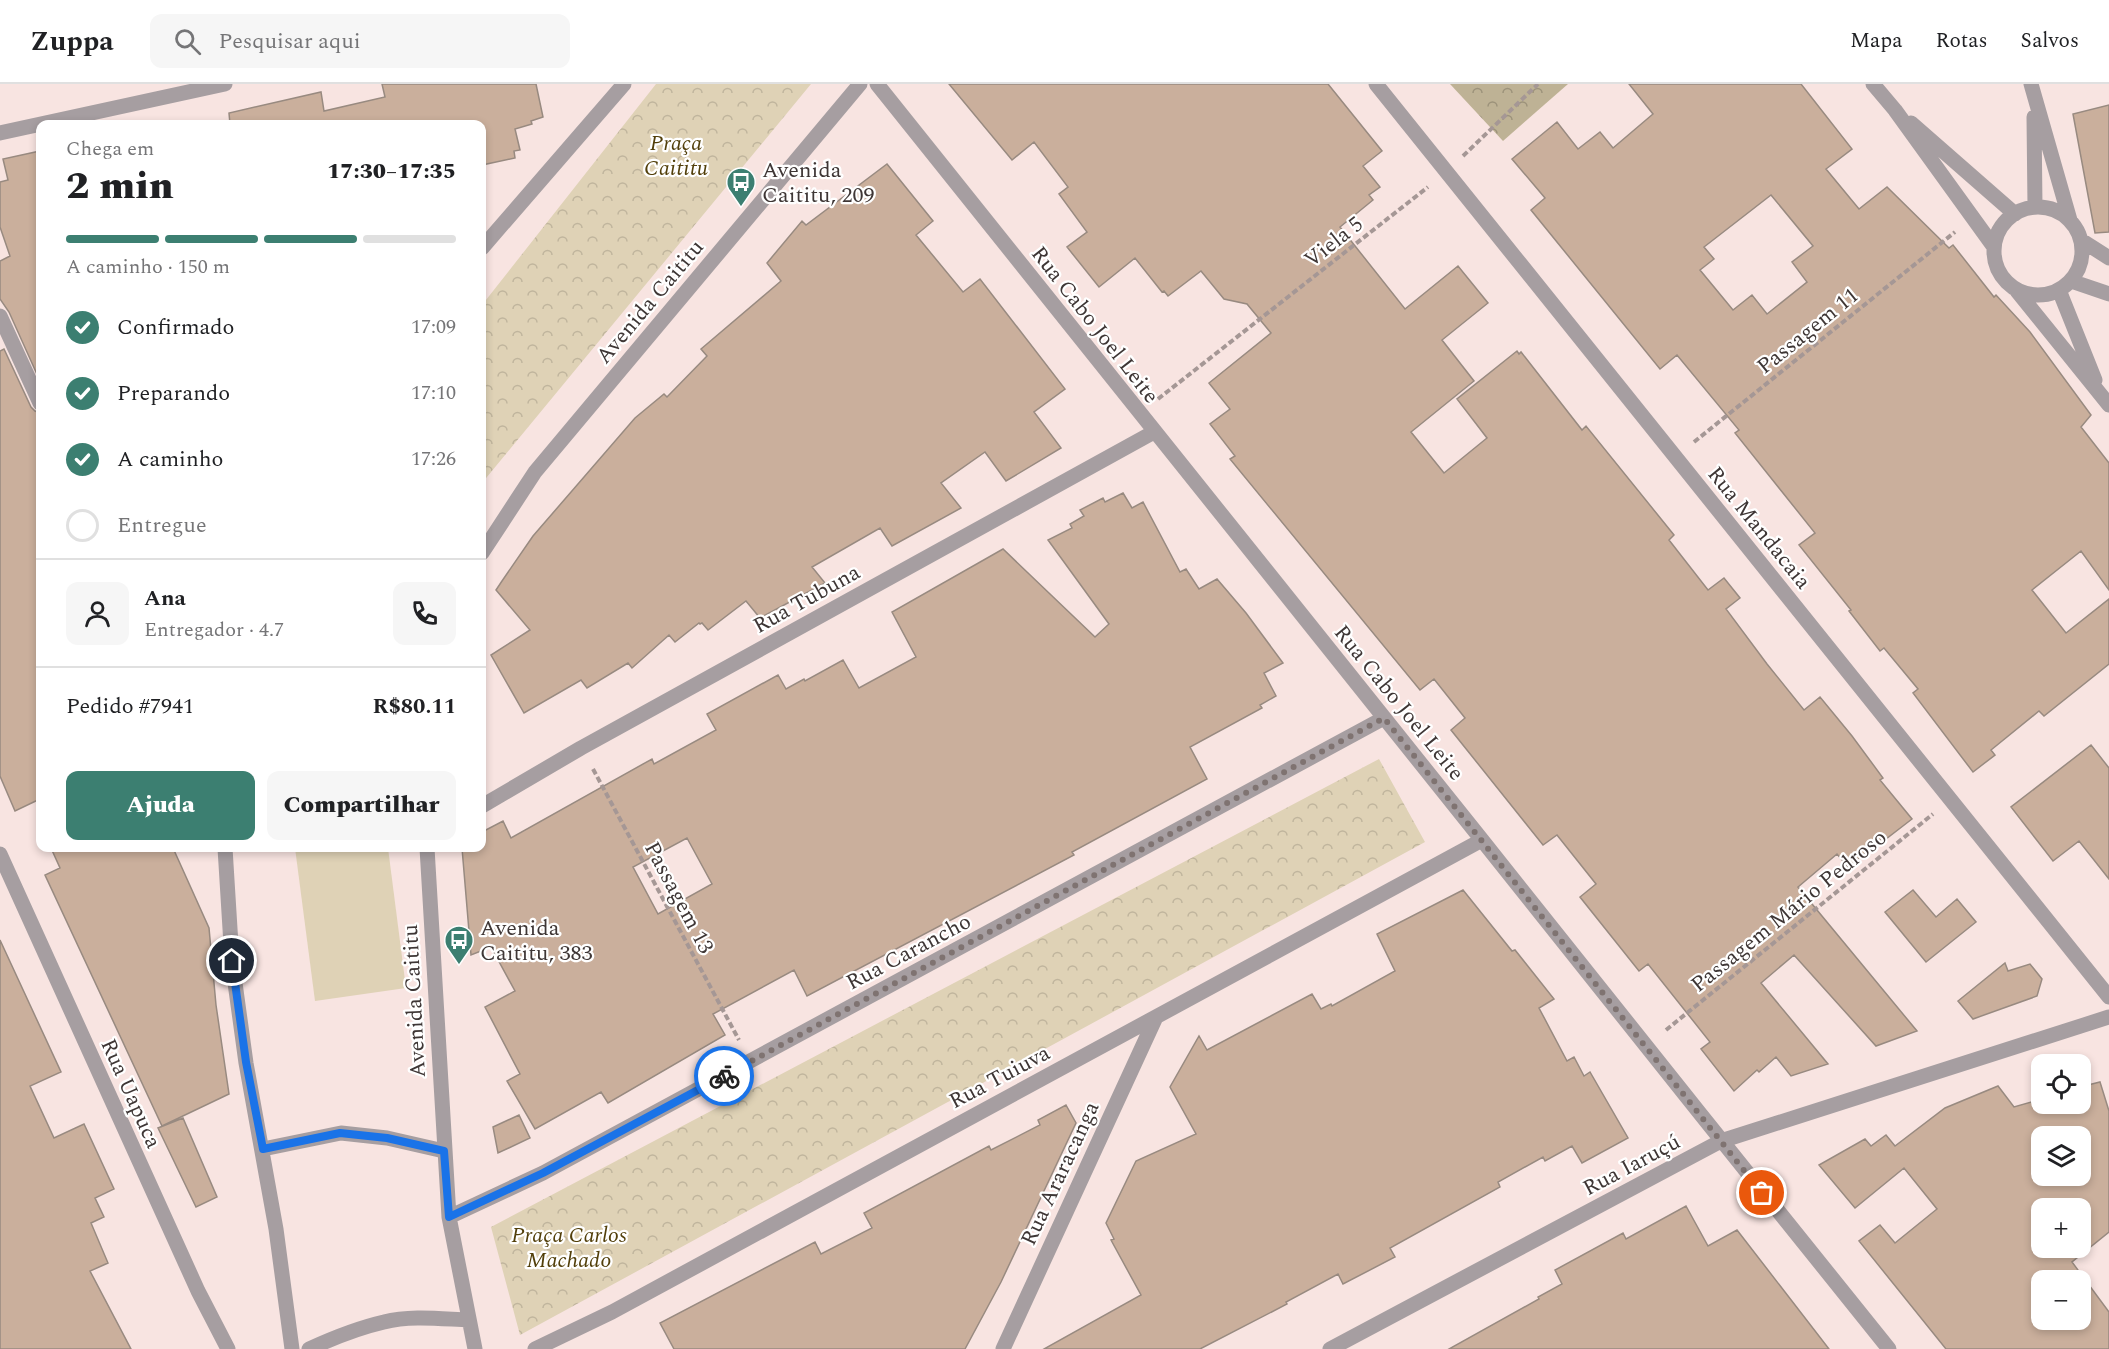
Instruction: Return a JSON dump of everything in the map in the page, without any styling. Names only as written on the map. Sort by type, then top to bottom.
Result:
[{"type":"street","points":[[60,120],[225,84]]},
{"type":"street","points":[[486,243],[624,84]]},
{"type":"street","name":"Avenida Caititu","points":[[486,547],[535,472],[860,84]]},
{"type":"street","name":"Rua Cabo Joel Leite","points":[[877,84],[1482,840],[1720,1142],[1888,1349]]},
{"type":"street","name":"Rua Mandacaia","points":[[1376,84],[2109,997]]},
{"type":"street","points":[[1873,84],[1895,110],[1994,247]]},
{"type":"street","points":[[2032,91],[2035,207]]},
{"type":"street","points":[[2017,290],[2031,295],[2045,295],[2065,286],[2079,269],[2083,255],[2079,233],[2070,219],[2032,91]]},
{"type":"street","points":[[1895,110],[2015,214]]},
{"type":"street","points":[[0,133],[36,125]]},
{"type":"street","points":[[2070,219],[2048,208],[2035,207],[2015,214],[1997,234],[1994,247],[1995,261],[1999,272],[2017,290],[2105,401]]},
{"type":"street","points":[[2081,240],[2109,258]]},
{"type":"street","points":[[2065,286],[2109,294]]},
{"type":"street","points":[[2065,286],[2105,401]]},
{"type":"street","points":[[0,316],[36,395]]},
{"type":"street","name":"Rua Tubuna","points":[[486,804],[581,747],[1154,432]]},
{"type":"street","name":"Rua Carancho","points":[[449,1217],[543,1173],[1384,718]]},
{"type":"street","name":"Rua Tuiuva","points":[[535,1349],[612,1312],[1482,840]]},
{"type":"street","points":[[225,852],[232,961],[246,1062],[276,1228],[292,1349]]},
{"type":"street","name":"Avenida Caititu","points":[[427,852],[449,1217],[475,1349]]},
{"type":"street","name":"Rua Uapuca","points":[[0,854],[198,1292],[228,1349]]},
{"type":"street","name":"Rua Araracanga","points":[[1004,1349],[1156,1017]]},
{"type":"street","name":"Rua Iaruçú","points":[[1330,1349],[1720,1142],[2109,1017]]},
{"type":"street","points":[[263,1149],[340,1133],[387,1138],[444,1151]]},
{"type":"street","points":[[309,1349],[386,1321],[426,1318],[469,1320]]},
{"type":"path","name":"Viela 5","points":[[1139,414],[1447,172],[1538,84]]},
{"type":"path","name":"Passagem 11","points":[[1676,457],[1960,228]]},
{"type":"path","name":"Passagem 13","points":[[581,747],[751,1061]]},
{"type":"path","name":"Passagem Mário Pedroso","points":[[1646,1046],[1950,801]]},
{"type":"green space","name":"Praça Caititu","points":[[656,84],[811,84],[486,478],[486,300]]},
{"type":"green space","points":[[1450,84],[1568,84],[1503,141]]},
{"type":"green space","name":"Praça Carlos Machado","points":[[1379,759],[1425,842],[520,1335],[491,1227]]},
{"type":"green space","points":[[296,852],[389,852],[406,988],[315,1001]]},
{"type":"building","points":[[382,84],[536,84],[543,117],[531,121],[532,124],[515,129],[520,150],[514,151],[515,158],[486,164],[486,120],[230,120],[229,113],[321,92],[324,111],[385,97]]},
{"type":"building","points":[[949,84],[1328,84],[1382,151],[1363,166],[1380,187],[1369,195],[1373,200],[1340,227],[1405,309],[1458,266],[1488,303],[1442,340],[1474,381],[1411,432],[1444,473],[1487,438],[1457,399],[1517,351],[1519,354],[1521,352],[1582,430],[1586,426],[1674,535],[1669,540],[1708,590],[1724,578],[1740,598],[1726,609],[1767,664],[1804,710],[1820,697],[1883,778],[1880,780],[1912,819],[1886,839],[1884,837],[1848,867],[1837,854],[1798,887],[1917,1031],[1876,1046],[1794,955],[1761,983],[1828,1064],[1791,1076],[1776,1057],[1759,1072],[1757,1070],[1734,1091],[1701,1049],[1710,1042],[1648,964],[1639,971],[1580,897],[1596,884],[1557,835],[1543,845],[1451,730],[1465,718],[1434,679],[1420,690],[1230,459],[1235,456],[1210,424],[1230,409],[1209,383],[1271,333],[1247,304],[1224,299],[1201,271],[1168,296],[1164,291],[1162,292],[1135,258],[1099,287],[1067,247],[1087,232],[1059,194],[1068,187],[1034,142],[1012,160]]},
{"type":"building","points":[[1629,84],[1801,84],[1852,149],[1826,169],[1859,209],[1887,187],[1949,248],[1953,245],[1994,297],[1996,295],[2030,332],[2091,415],[2081,427],[2109,463],[2109,590],[2081,551],[2032,590],[2066,633],[2109,599],[2109,664],[2044,716],[2039,711],[1991,750],[1995,755],[1973,772],[1913,693],[1918,689],[1884,648],[1880,651],[1849,611],[1851,610],[1799,545],[1815,533],[1735,433],[1739,430],[1677,355],[1660,369],[1531,210],[1545,198],[1512,159],[1557,122],[1578,149],[1600,132],[1613,148],[1653,114]],"holes":[[[1771,195],[1813,246],[1792,262],[1807,282],[1767,314],[1752,295],[1733,310],[1700,270],[1714,259],[1704,247]]]},
{"type":"building","points":[[2109,105],[2109,232],[2095,233],[2073,114]]},
{"type":"building","points":[[36,152],[36,372],[9,312],[0,299],[0,261],[10,256],[0,227],[0,182],[8,180],[3,159]]},
{"type":"building","points":[[887,164],[933,221],[916,235],[963,292],[980,279],[1065,389],[1034,412],[1061,448],[1006,481],[985,452],[941,483],[961,508],[892,546],[880,528],[812,567],[825,583],[760,618],[746,601],[708,630],[702,623],[699,623],[675,642],[669,635],[632,668],[628,663],[587,688],[581,680],[524,713],[491,655],[530,630],[496,590],[533,536],[635,418],[664,394],[667,397],[707,356],[701,349],[781,281],[767,263],[802,221],[806,225]]},
{"type":"building","points":[[4,349],[31,407],[36,411],[36,801],[15,811],[0,776],[0,351]]},
{"type":"building","points":[[1123,493],[1132,508],[1143,502],[1180,572],[1186,569],[1199,589],[1217,579],[1283,663],[1264,673],[1276,696],[1260,705],[1262,708],[1190,747],[1207,779],[1072,852],[1074,855],[807,996],[794,970],[713,1014],[725,1035],[608,1103],[601,1092],[535,1129],[507,1081],[520,1074],[485,1007],[515,991],[491,947],[471,955],[462,852],[486,852],[486,830],[503,821],[511,838],[652,759],[654,764],[716,730],[707,714],[778,675],[786,689],[843,660],[859,688],[916,657],[892,612],[1003,549],[1095,637],[1109,624],[1048,540],[1072,528],[1070,524],[1084,516],[1080,510],[1103,498],[1105,502]],"holes":[[[687,838],[712,884],[658,914],[633,867]]]},
{"type":"building","points":[[2091,745],[2109,768],[2109,879],[2079,841],[2053,861],[2011,807]]},
{"type":"building","points":[[53,852],[175,852],[209,928],[216,1005],[229,1094],[162,1126],[45,875],[60,868]]},
{"type":"building","points":[[1463,890],[1554,999],[1539,1008],[1567,1061],[1574,1057],[1584,1076],[1590,1072],[1628,1138],[1582,1163],[1572,1146],[1545,1161],[1543,1157],[1498,1182],[1500,1187],[1390,1248],[1395,1257],[1343,1284],[1338,1274],[1286,1302],[1287,1304],[1200,1349],[1044,1349],[1141,1295],[1111,1240],[1114,1239],[1106,1223],[1136,1161],[1196,1134],[1170,1087],[1199,1036],[1207,1050],[1312,994],[1321,1009],[1331,1004],[1332,1006],[1395,971],[1377,934]]},
{"type":"building","points":[[1913,890],[1936,917],[1957,899],[1976,922],[1926,962],[1885,912]]},
{"type":"building","points":[[0,940],[61,1072],[30,1086],[54,1138],[84,1124],[114,1189],[95,1198],[104,1217],[91,1223],[108,1263],[90,1271],[131,1349],[0,1349]]},
{"type":"building","points":[[2005,963],[2008,971],[2030,964],[2042,979],[2037,996],[1973,1019],[1958,1001]]},
{"type":"building","points":[[2100,1082],[2109,1111],[2109,1232],[2091,1247],[2091,1198],[2031,1198],[2031,1258],[2077,1258],[2072,1262],[2078,1270],[2031,1270],[2031,1330],[2091,1330],[2091,1288],[2109,1312],[2109,1349],[1946,1349],[1859,1241],[1880,1225],[1895,1243],[1937,1209],[1904,1168],[1855,1208],[1819,1165],[1865,1139],[1871,1146],[1886,1135],[1895,1146],[1945,1108],[1998,1086],[2014,1107],[2031,1102],[2031,1114],[2091,1114],[2091,1084]]},
{"type":"building","points":[[1066,1105],[1076,1123],[1001,1282],[965,1349],[674,1349],[660,1323],[815,1242],[821,1254],[872,1228],[864,1213],[989,1146],[991,1150],[1040,1125],[1038,1120]]},
{"type":"building","points":[[519,1115],[530,1138],[498,1153],[493,1127]]},
{"type":"building","points":[[183,1118],[217,1197],[196,1207],[158,1128]]},
{"type":"building","points":[[1686,1206],[1708,1246],[1737,1230],[1829,1349],[1449,1349],[1562,1284],[1555,1270],[1623,1233],[1626,1239]]},
{"type":"way so far","points":[[724,1076],[1384,718],[1762,1193]]},
{"type":"place","name":"Avenida Caititu, 209","points":[[741,208]]},
{"type":"place","name":"Avenida Caititu, 383","points":[[459,966]]},
{"type":"route","points":[[232,961],[246,1062],[263,1149],[340,1133],[387,1138],[444,1151],[449,1217],[543,1173],[724,1076]]}]
